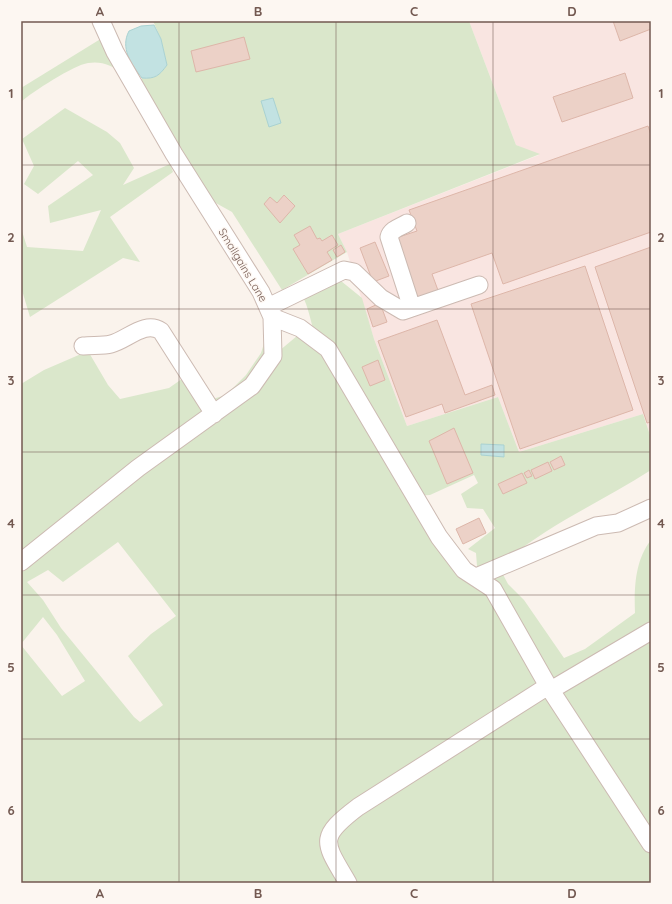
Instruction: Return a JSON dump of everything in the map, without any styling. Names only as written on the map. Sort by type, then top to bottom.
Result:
[{"type":"street","name":"Smallgains Lane","points":[[21,562],[138,468],[252,386],[273,356],[270,312],[261,292],[170,148],[115,52],[101,21]]},
{"type":"street","points":[[407,223],[394,229],[390,233],[389,237],[412,308]]},
{"type":"street","points":[[270,312],[344,270],[354,272],[389,304],[403,311],[479,285]]},
{"type":"street","points":[[270,312],[300,328],[328,349],[439,537],[464,570],[494,589],[550,688],[651,844]]},
{"type":"street","points":[[83,346],[109,344],[138,331],[156,327],[161,331],[214,414]]},
{"type":"street","points":[[476,577],[591,528],[618,523],[651,508]]},
{"type":"street","points":[[348,883],[331,852],[329,843],[330,832],[337,822],[358,807],[550,688],[651,631]]},
{"type":"shaded area","points":[[469,21],[651,21],[651,438],[643,414],[519,452],[498,397],[407,426],[374,339],[347,252],[338,234],[539,155],[516,145]]},
{"type":"green space","points":[[153,21],[469,21],[516,145],[540,154],[338,234],[347,252],[282,290],[232,212],[214,202],[140,82],[142,78],[156,76],[162,72],[167,65],[161,39]]},
{"type":"green space","points":[[107,35],[122,74],[106,64],[88,63],[53,80],[21,102],[21,88]]},
{"type":"green space","points":[[65,108],[107,132],[120,143],[134,168],[123,185],[170,164],[173,172],[110,217],[140,262],[123,258],[30,317],[21,287],[21,228],[27,247],[83,251],[101,210],[50,223],[48,206],[93,175],[78,161],[38,194],[24,184],[34,166],[22,139]]},
{"type":"green space","points":[[253,279],[261,292],[272,317],[273,356],[297,336],[309,334],[317,339],[304,299],[341,281],[362,298],[374,339],[407,426],[498,397],[519,452],[643,414],[651,438],[651,470],[553,527],[516,552],[499,567],[508,584],[524,600],[564,658],[585,649],[635,613],[635,584],[639,565],[651,540],[651,883],[21,883],[21,645],[62,696],[85,681],[57,635],[43,617],[21,644],[21,384],[44,370],[88,351],[108,385],[120,399],[169,388],[189,374],[206,401],[226,395],[246,375],[261,353],[268,331],[257,295],[248,282]],"holes":[[[370,423],[407,484],[400,488],[399,488]],[[474,475],[478,483],[461,494],[467,508],[483,509],[495,528],[468,549],[476,553],[477,566],[480,575],[476,577],[457,561],[441,541],[414,496],[430,495]],[[118,542],[176,616],[151,634],[128,656],[163,705],[140,722],[134,717],[61,628],[43,600],[27,582],[48,570],[63,582]]]},
{"type":"water","points":[[154,25],[161,39],[167,65],[162,72],[156,76],[142,78],[128,56],[126,50],[127,37],[129,31],[141,26]]},
{"type":"water","points":[[273,98],[281,123],[269,127],[261,101]]},
{"type":"water","points":[[481,444],[504,445],[504,457],[481,455]]},
{"type":"building","points":[[613,21],[651,21],[651,29],[620,41]]},
{"type":"building","points":[[244,37],[250,59],[196,72],[191,51]]},
{"type":"building","points":[[625,73],[633,98],[562,122],[553,97]]},
{"type":"building","points":[[648,126],[651,135],[651,232],[503,284],[492,253],[432,274],[439,293],[418,301],[396,238],[417,231],[409,210]]},
{"type":"building","points":[[284,195],[295,206],[280,223],[264,204],[270,197],[277,203]]},
{"type":"building","points":[[310,226],[317,239],[320,238],[322,241],[332,235],[338,245],[327,252],[332,260],[308,274],[293,249],[300,245],[294,235]]},
{"type":"building","points":[[375,242],[389,276],[373,282],[360,248]]},
{"type":"building","points":[[341,245],[345,252],[337,257],[333,250]]},
{"type":"building","points":[[651,247],[651,422],[647,423],[595,267]]},
{"type":"building","points":[[585,266],[633,410],[520,449],[471,304]]},
{"type":"building","points":[[380,303],[387,322],[373,327],[367,309]]},
{"type":"building","points":[[437,320],[465,395],[492,385],[495,395],[445,413],[442,404],[406,417],[378,341]]},
{"type":"building","points":[[378,360],[385,380],[370,386],[362,367]]},
{"type":"building","points":[[454,428],[473,473],[447,484],[429,441]]},
{"type":"building","points":[[561,456],[565,465],[554,470],[550,462]]},
{"type":"building","points":[[548,462],[552,471],[535,479],[531,470]]},
{"type":"building","points":[[529,470],[532,476],[527,478],[524,473]]},
{"type":"building","points":[[522,473],[527,483],[503,494],[498,484]]},
{"type":"building","points":[[479,518],[486,533],[463,544],[456,529]]}]
